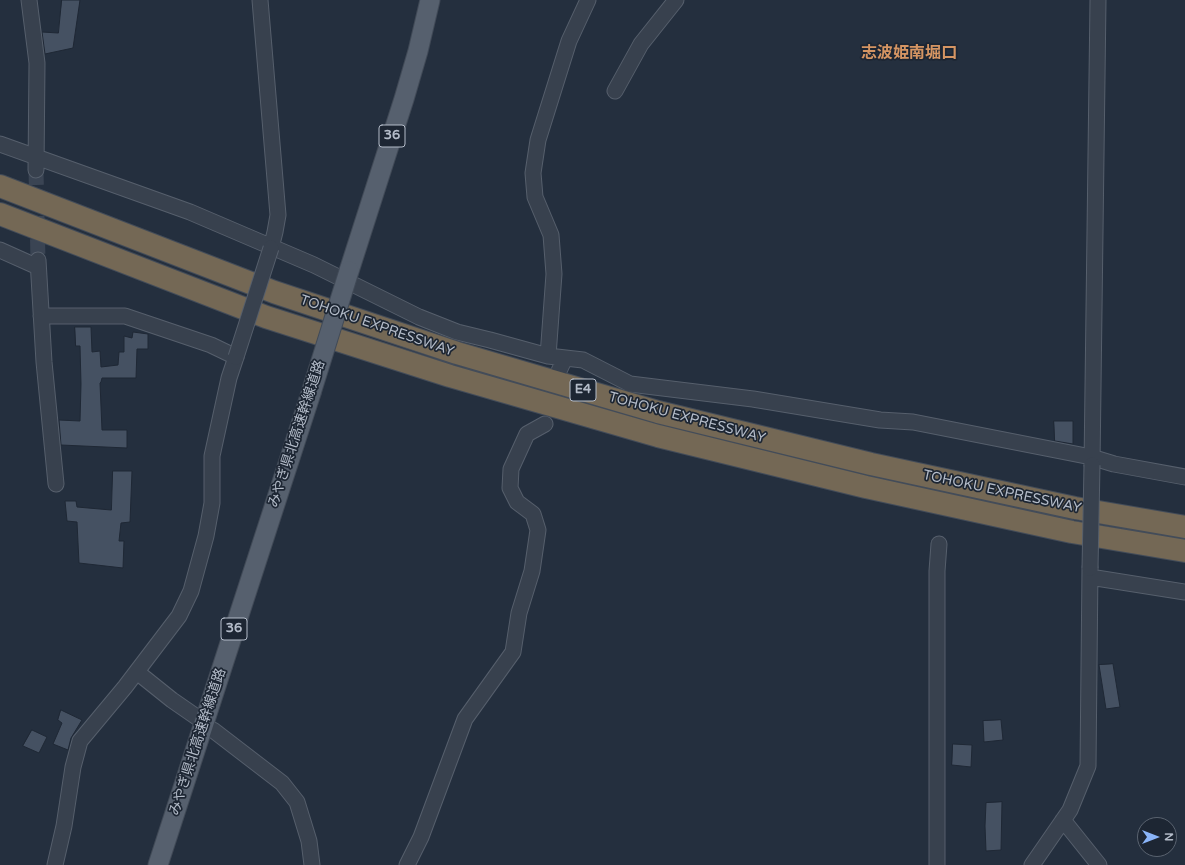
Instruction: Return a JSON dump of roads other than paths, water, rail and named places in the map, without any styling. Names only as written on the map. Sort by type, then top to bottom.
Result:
[{"type":"highway","name":"TOHOKU EXPRESSWAY","points":[[0,186],[274,292],[456,353],[658,412],[871,464],[1075,508],[1185,527]]},
{"type":"highway","name":"TOHOKU EXPRESSWAY","points":[[0,214],[266,316],[450,376],[643,432],[866,487],[1072,532],[1185,551]]},
{"type":"main road","name":"みやぎ県北高速幹線道路","points":[[158,865],[311,393],[404,99],[430,0]]},
{"type":"street","points":[[28,0],[37,62],[36,163]]},
{"type":"street","points":[[55,865],[64,826],[73,767],[80,741],[137,672],[179,616],[191,591],[206,536],[212,503],[212,456],[229,378],[271,248],[278,215],[260,0]]},
{"type":"street","points":[[548,356],[554,274],[551,235],[535,197],[532,173],[538,140],[567,49],[588,0]]},
{"type":"street","points":[[615,92],[641,44],[676,0]]},
{"type":"street","points":[[1032,865],[1070,810],[1088,766],[1098,0]]},
{"type":"street","points":[[0,144],[36,163],[190,212],[271,248],[314,265],[419,317],[457,332],[548,356],[562,364],[583,360],[630,384],[753,399],[880,420],[912,422],[1091,461],[1185,477]]},
{"type":"street","points":[[0,250],[38,263],[41,316],[56,484]]},
{"type":"street","points":[[41,316],[125,316],[211,345],[236,357]]},
{"type":"street","points":[[407,865],[421,837],[465,719],[513,652],[519,613],[532,571],[538,530],[533,514],[517,502],[510,488],[511,469],[527,434],[545,424]]},
{"type":"street","points":[[937,865],[937,571],[939,544]]},
{"type":"street","points":[[1090,572],[1185,592]]},
{"type":"street","points":[[137,672],[172,700],[198,718]]},
{"type":"street","points":[[214,730],[282,783],[297,802],[309,841],[312,865]]},
{"type":"street","points":[[1063,820],[1099,865]]},
{"type":"tunnel","points":[[36,170],[38,260]]},
{"type":"district","name":"志波姫南堀口","points":[[909,54]]}]
